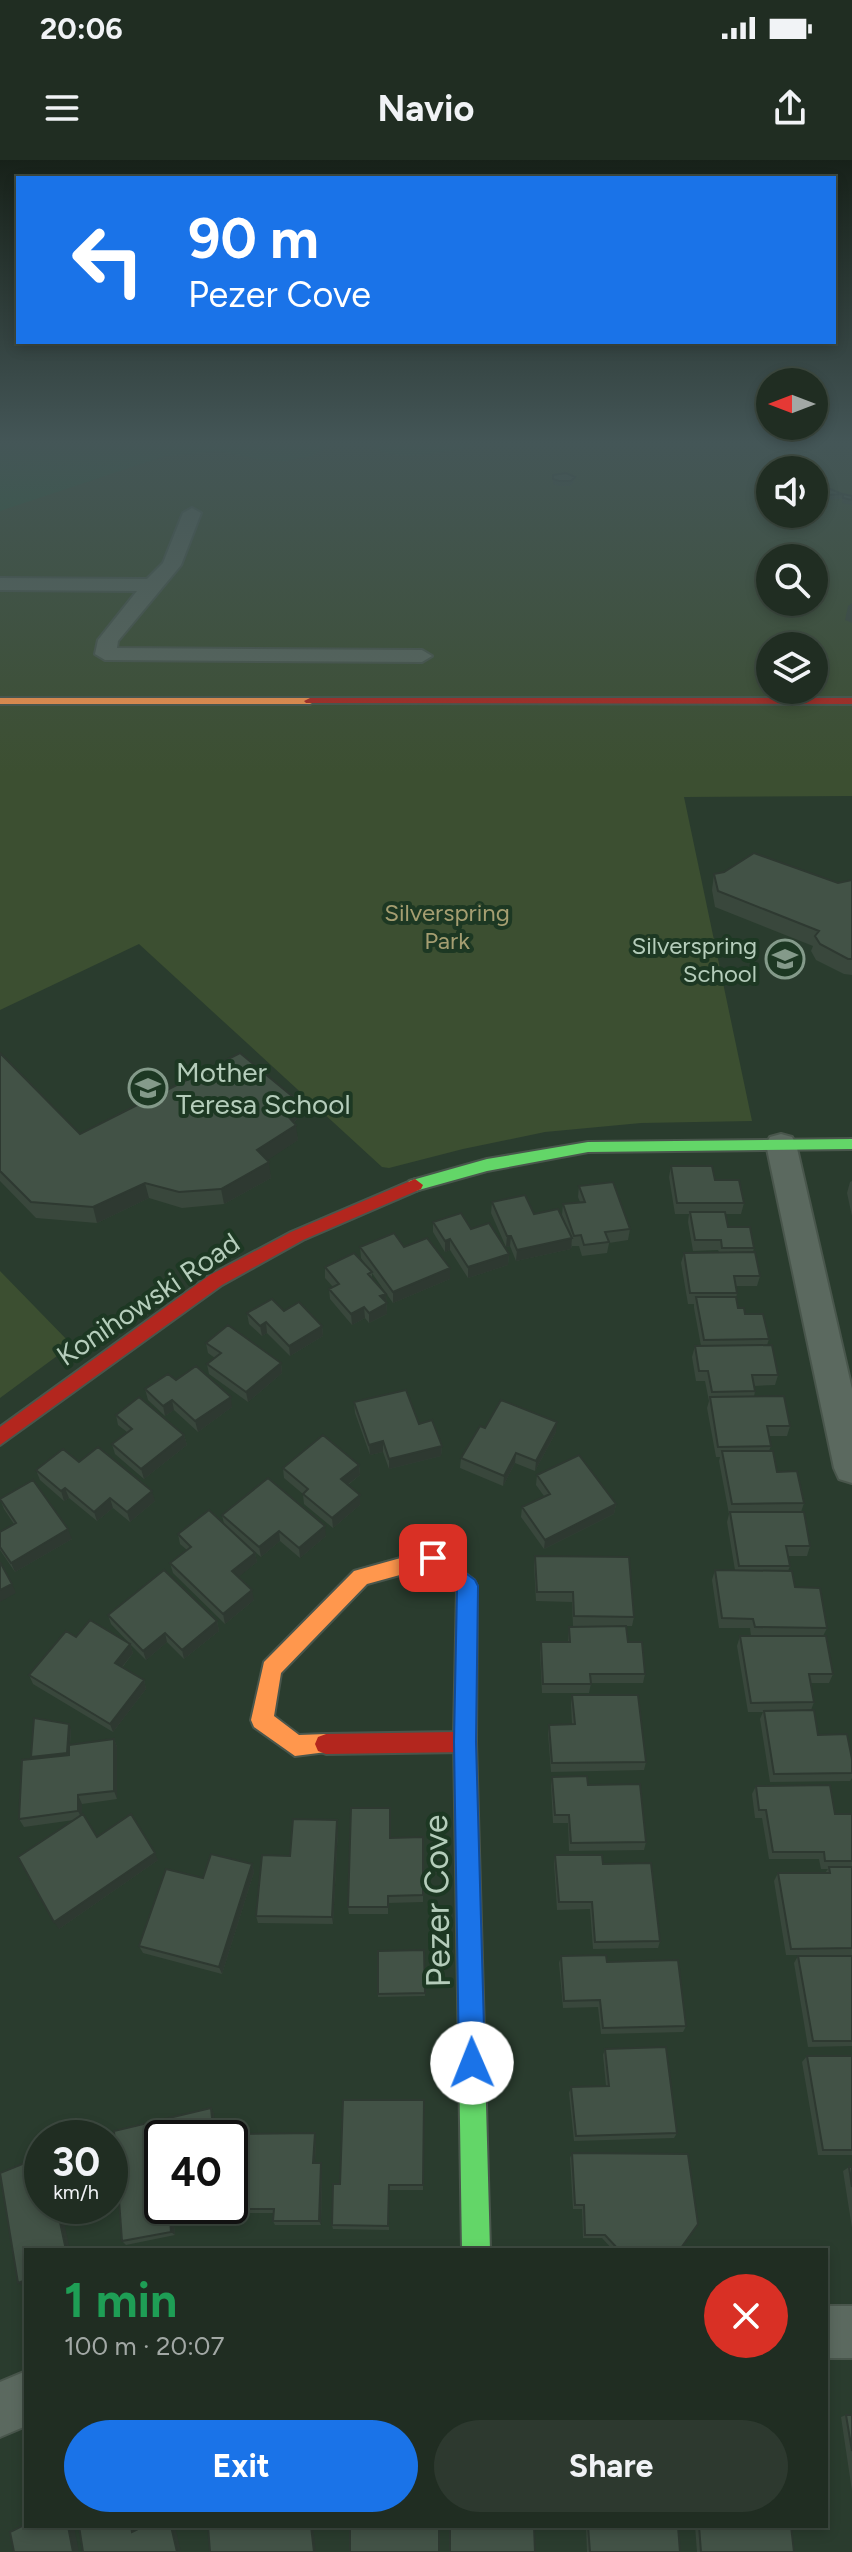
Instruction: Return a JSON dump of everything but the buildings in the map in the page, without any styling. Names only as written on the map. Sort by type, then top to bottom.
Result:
[{"type":"street","points":[[177,552],[172,565],[108,640],[105,654],[422,656]]},
{"type":"street","points":[[0,584],[152,585]]},
{"type":"street","points":[[0,701],[852,701]]},
{"type":"street","points":[[781,1144],[852,1468]]},
{"type":"street","name":"Konihowski Road","points":[[0,1437],[216,1280],[297,1236],[377,1198],[487,1165],[588,1147],[852,1144]]},
{"type":"street","name":"Pezer Cove","points":[[465,1742],[381,1741],[295,1746],[262,1720],[271,1669],[361,1577],[433,1558],[467,1586],[465,1742],[476,2248]]},
{"type":"street","points":[[828,2332],[852,2332]]},
{"type":"street","points":[[0,2410],[24,2399]]},
{"type":"green space","name":"Silverspring Park","points":[[0,552],[756,552],[756,616],[828,616],[828,552],[852,552],[852,796],[684,797],[752,1121],[641,1123],[545,1132],[389,1168],[382,1167],[139,944],[0,1010]]},
{"type":"green space","points":[[0,1271],[72,1345],[0,1398]]},
{"type":"traffic: fast","points":[[415,1185],[487,1165],[588,1147],[852,1144]]},
{"type":"traffic: fast","points":[[465,1742],[476,2248]]},
{"type":"traffic: slow","points":[[0,701],[310,701]]},
{"type":"traffic: slow","points":[[326,1744],[295,1746],[262,1720],[271,1669],[361,1577],[433,1558]]},
{"type":"traffic: jam","points":[[310,701],[852,701]]},
{"type":"traffic: jam","points":[[0,1437],[216,1280],[297,1236],[415,1185]]},
{"type":"traffic: jam","points":[[326,1744],[465,1742],[467,1586],[433,1558]]},
{"type":"place","name":"Silverspring School","points":[[785,959]]},
{"type":"place","name":"Mother Teresa School","points":[[148,1088]]},
{"type":"route","points":[[433,1558],[467,1586],[465,1742],[472,2063]]}]
